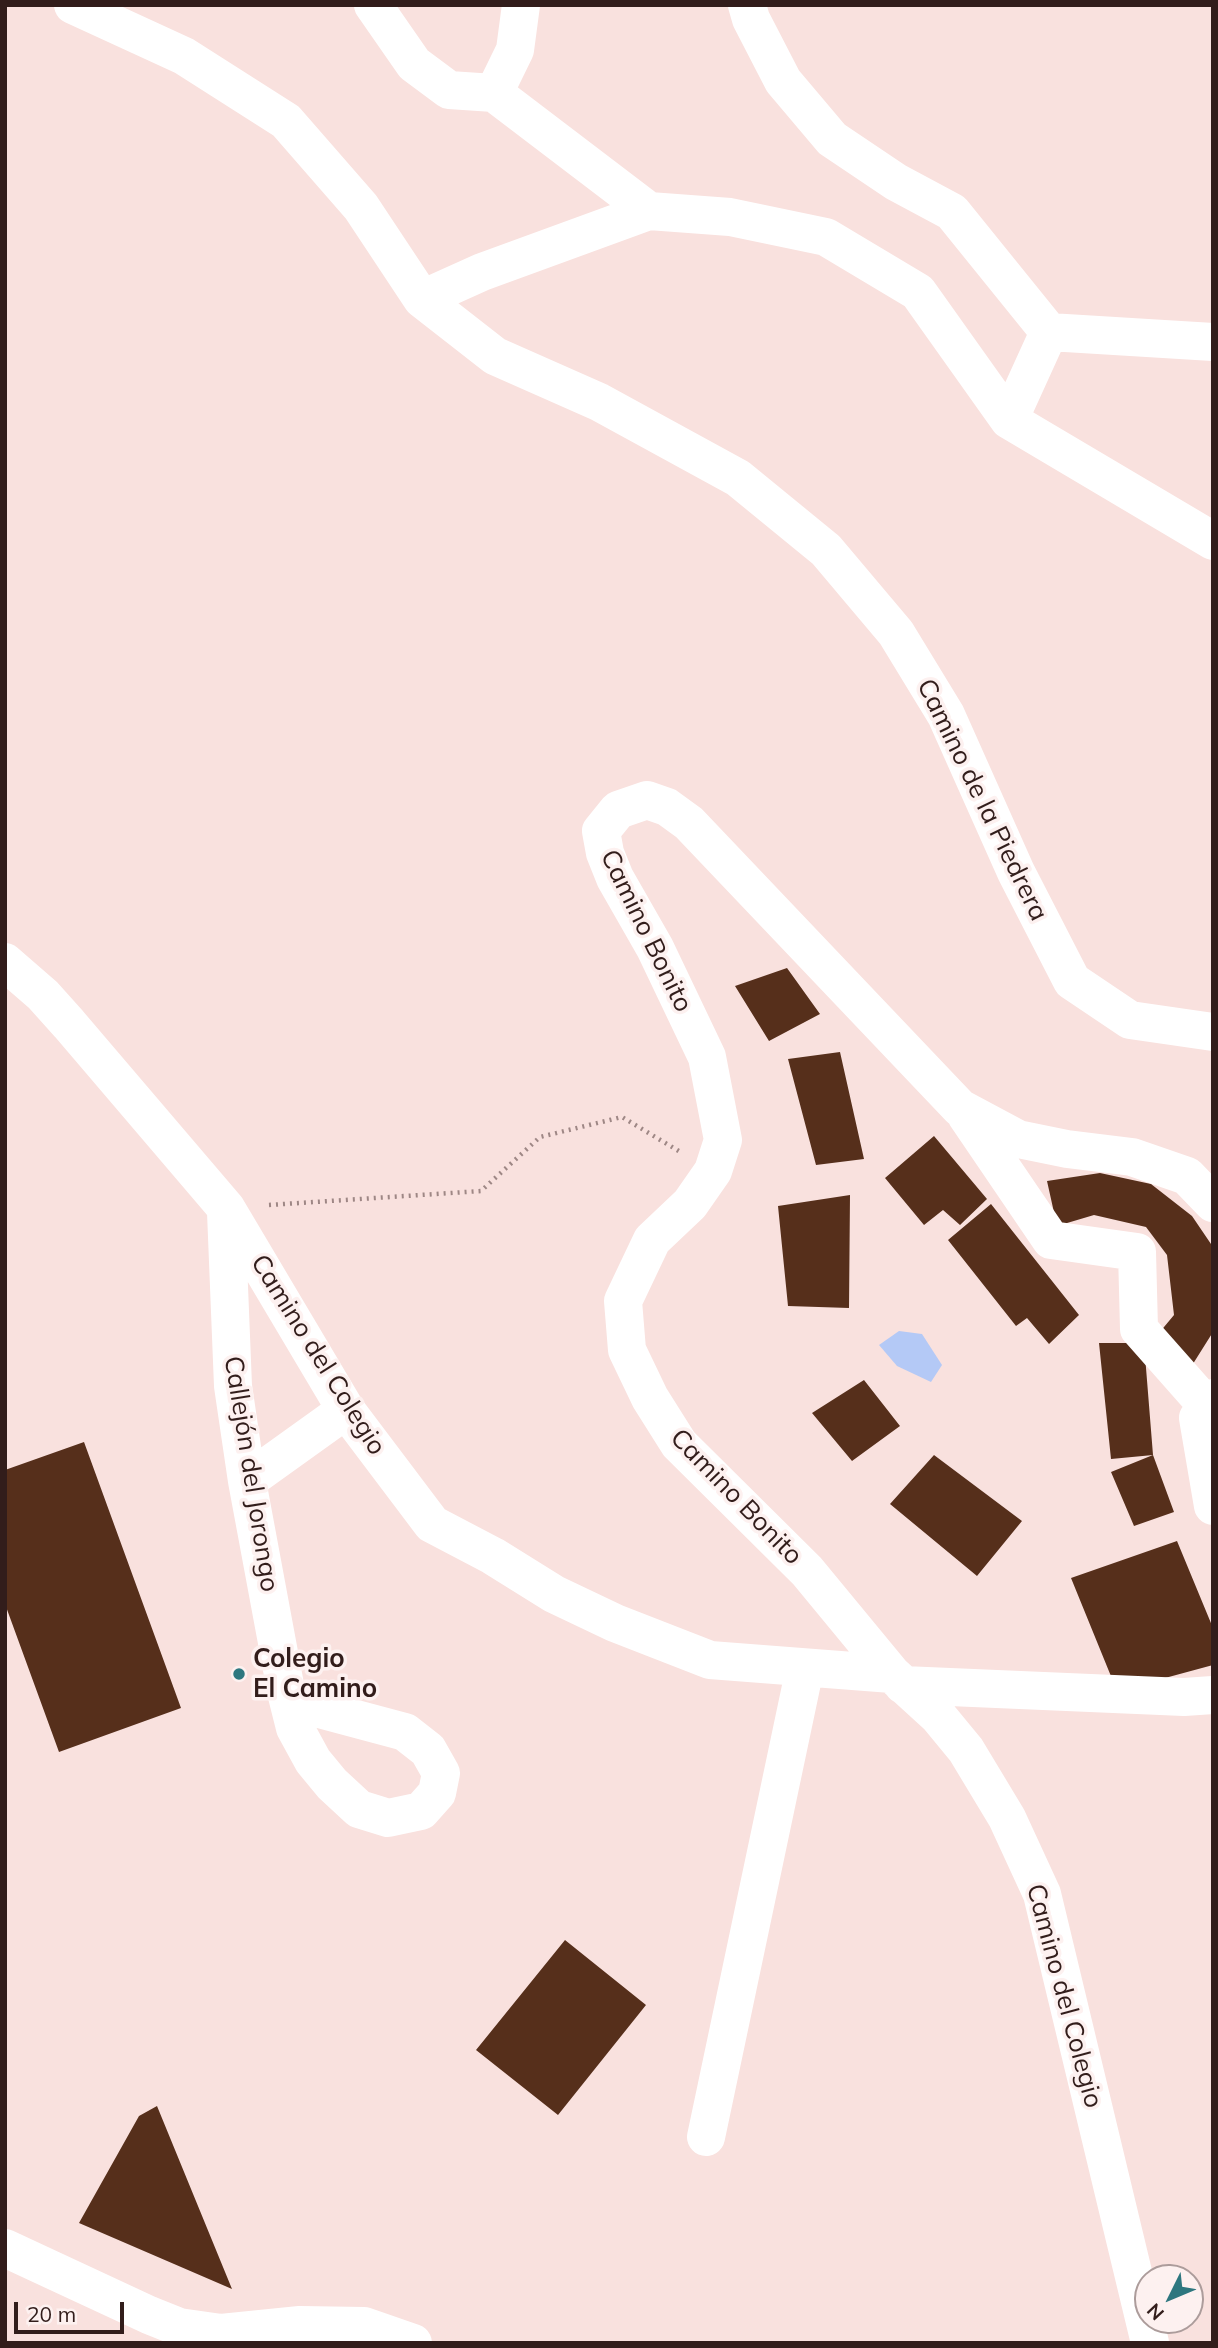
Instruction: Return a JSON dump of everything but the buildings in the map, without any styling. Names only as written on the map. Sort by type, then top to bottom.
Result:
[{"type":"street","name":"Camino de la Piedrera","points":[[73,5],[184,56],[286,121],[362,207],[422,299],[495,356],[599,402],[738,478],[826,550],[896,633],[946,715],[1016,872],[1072,981],[1130,1020],[1213,1032]]},
{"type":"street","points":[[373,5],[414,65],[449,90],[494,93],[649,211]]},
{"type":"street","points":[[494,93],[515,50],[521,5]]},
{"type":"street","points":[[747,5],[751,19],[783,81],[832,139],[896,182],[952,212],[1049,332],[1213,342]]},
{"type":"street","points":[[422,299],[482,272],[649,211],[730,217],[827,237],[918,292],[1009,420],[1213,541]]},
{"type":"street","points":[[1009,420],[1049,332]]},
{"type":"street","name":"Camino Bonito","points":[[897,1680],[807,1572],[679,1444],[650,1398],[627,1350],[623,1301],[652,1240],[690,1204],[713,1171],[723,1140],[707,1057],[655,948],[615,878],[605,853],[601,831],[618,810],[647,800],[667,807],[688,823],[960,1108],[1018,1139],[1067,1149],[1132,1157],[1187,1176],[1213,1203]]},
{"type":"street","name":"Camino del Colegio","points":[[5,962],[43,995],[226,1208],[346,1410],[432,1524],[493,1556],[554,1594],[615,1623],[710,1660],[805,1668],[897,1680],[938,1716],[966,1750],[1007,1818],[1042,1894],[1150,2343]]},
{"type":"street","points":[[960,1108],[1051,1240],[1137,1252],[1139,1329],[1210,1402],[1198,1418],[1213,1506]]},
{"type":"street","name":"Callejón del Jorongo","points":[[226,1208],[233,1386],[247,1481],[286,1696]]},
{"type":"street","points":[[247,1481],[346,1410]]},
{"type":"street","points":[[706,2137],[805,1668]]},
{"type":"street","points":[[897,1680],[1184,1697],[1213,1695]]},
{"type":"street","points":[[5,2248],[179,2327],[221,2333],[300,2325],[364,2326],[413,2343]]},
{"type":"path","points":[[226,1208],[481,1191],[540,1137],[622,1117],[713,1171]]},
{"type":"water","points":[[899,1331],[922,1334],[942,1365],[931,1382],[897,1366],[879,1345]]},
{"type":"place","name":"Colegio El Camino","points":[[239,1674]]}]
